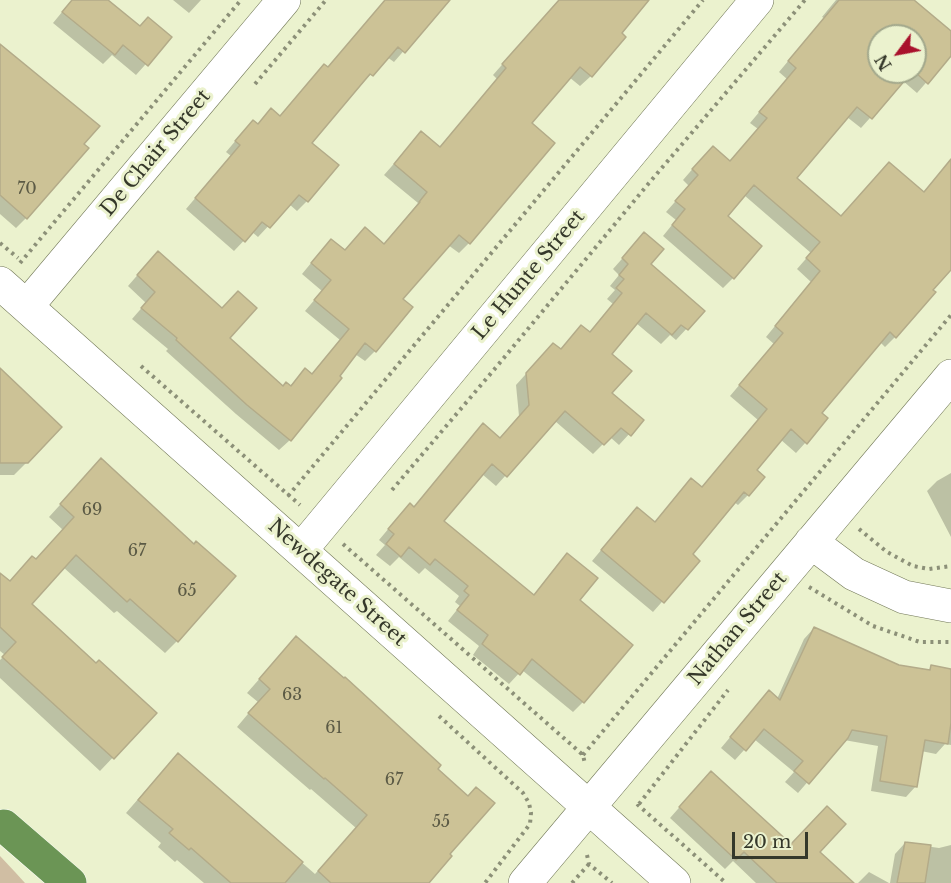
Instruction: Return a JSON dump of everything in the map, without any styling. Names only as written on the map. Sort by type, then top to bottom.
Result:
[{"type":"highway","points":[[2,824],[56,883]]},
{"type":"highway","points":[[2,824],[70,883]]},
{"type":"street","name":"De Chair Street","points":[[37,295],[284,0]]},
{"type":"street","name":"Le Hunte Street","points":[[301,550],[757,0]]},
{"type":"street","name":"Newdegate Street","points":[[8,276],[37,295],[262,516],[674,883]]},
{"type":"street","name":"Nathan Street","points":[[525,883],[951,376]]},
{"type":"street","points":[[811,542],[854,574],[903,597],[951,606]]},
{"type":"path","points":[[8,276],[241,0]]},
{"type":"path","points":[[262,516],[289,495],[704,0]]},
{"type":"path","points":[[391,491],[805,0]]},
{"type":"path","points":[[0,243],[8,276],[37,295]]},
{"type":"path","points":[[140,365],[583,755],[951,315]]},
{"type":"path","points":[[813,479],[842,506],[860,530],[887,552],[913,566],[929,569],[951,566]]},
{"type":"path","points":[[485,883],[530,824],[529,802],[519,790]]},
{"type":"path","points":[[639,804],[726,883]]},
{"type":"path","points":[[572,883],[589,864],[612,883]]},
{"type":"shaded area","points":[[0,856],[15,872],[25,883],[0,883]]},
{"type":"building","points":[[72,0],[108,0],[140,26],[148,17],[172,37],[148,66],[123,45],[115,55],[62,12]]},
{"type":"building","points":[[385,0],[450,0],[405,53],[398,47],[373,76],[370,74],[312,143],[339,165],[308,202],[299,195],[270,228],[262,222],[245,242],[195,198],[240,145],[235,141],[253,120],[258,124],[271,108],[280,116],[324,64],[328,67]]},
{"type":"building","points":[[559,0],[649,0],[622,33],[626,37],[592,77],[580,67],[532,123],[555,143],[470,244],[459,235],[403,299],[413,307],[376,352],[365,343],[340,376],[342,378],[291,441],[247,405],[176,340],[177,338],[141,308],[155,292],[137,275],[158,251],[222,308],[238,291],[257,308],[230,338],[283,386],[286,382],[291,386],[305,368],[312,374],[349,329],[314,300],[331,280],[311,263],[331,239],[345,250],[365,227],[384,244],[427,192],[394,164],[421,131],[440,147],[506,68],[502,64]]},
{"type":"building","points":[[839,0],[914,0],[951,31],[951,56],[928,84],[927,24],[867,24],[867,84],[902,84],[872,119],[857,107],[797,178],[841,216],[889,162],[924,192],[951,159],[951,270],[933,290],[936,292],[896,338],[890,332],[822,413],[828,418],[807,444],[791,429],[757,470],[765,477],[749,496],[744,492],[693,554],[700,561],[664,603],[601,550],[637,507],[655,522],[691,478],[702,487],[767,409],[739,385],[783,333],[775,326],[820,271],[806,258],[820,242],[754,185],[728,216],[762,246],[734,279],[672,225],[685,209],[675,201],[698,175],[692,169],[713,146],[730,161],[767,118],[759,112],[796,68],[788,61]]},
{"type":"building","points":[[0,44],[100,126],[84,144],[89,148],[27,219],[0,195]]},
{"type":"building","points":[[644,232],[664,249],[651,264],[705,311],[688,330],[681,325],[672,335],[646,313],[612,354],[632,371],[612,393],[644,420],[631,436],[621,428],[604,445],[565,411],[507,477],[492,464],[444,521],[534,595],[567,553],[598,578],[580,600],[633,645],[584,703],[532,659],[520,675],[482,644],[488,635],[457,610],[469,595],[464,591],[468,586],[435,559],[430,565],[409,547],[401,557],[386,544],[394,534],[388,529],[410,503],[414,507],[483,423],[500,438],[529,405],[526,373],[553,343],[561,349],[581,325],[590,332],[622,293],[616,288],[624,279],[619,275],[628,264],[622,258]]},
{"type":"building","points":[[0,368],[62,427],[28,463],[0,463]]},
{"type":"building","points":[[101,458],[194,544],[196,541],[236,576],[178,642],[130,599],[127,602],[76,555],[32,604],[96,663],[99,660],[157,713],[114,759],[2,657],[16,642],[0,627],[0,573],[10,581],[32,556],[36,559],[74,517],[60,504]]},
{"type":"building","points":[[814,627],[899,665],[930,670],[931,665],[951,669],[951,723],[948,744],[925,740],[917,787],[880,781],[887,736],[852,730],[848,738],[809,784],[794,771],[803,761],[764,729],[746,751],[730,737],[769,690],[780,700]]},
{"type":"building","points":[[296,636],[345,677],[441,765],[438,769],[468,796],[476,787],[495,803],[450,854],[452,856],[429,883],[331,883],[318,871],[367,815],[248,713],[270,689],[259,679]]},
{"type":"building","points":[[178,753],[303,862],[285,883],[231,883],[191,848],[189,850],[169,833],[173,829],[138,800]]},
{"type":"building","points":[[711,771],[791,844],[827,806],[846,824],[820,852],[854,883],[777,883],[744,852],[736,860],[679,807]]},
{"type":"building","points":[[905,842],[931,845],[925,883],[897,883]]}]
